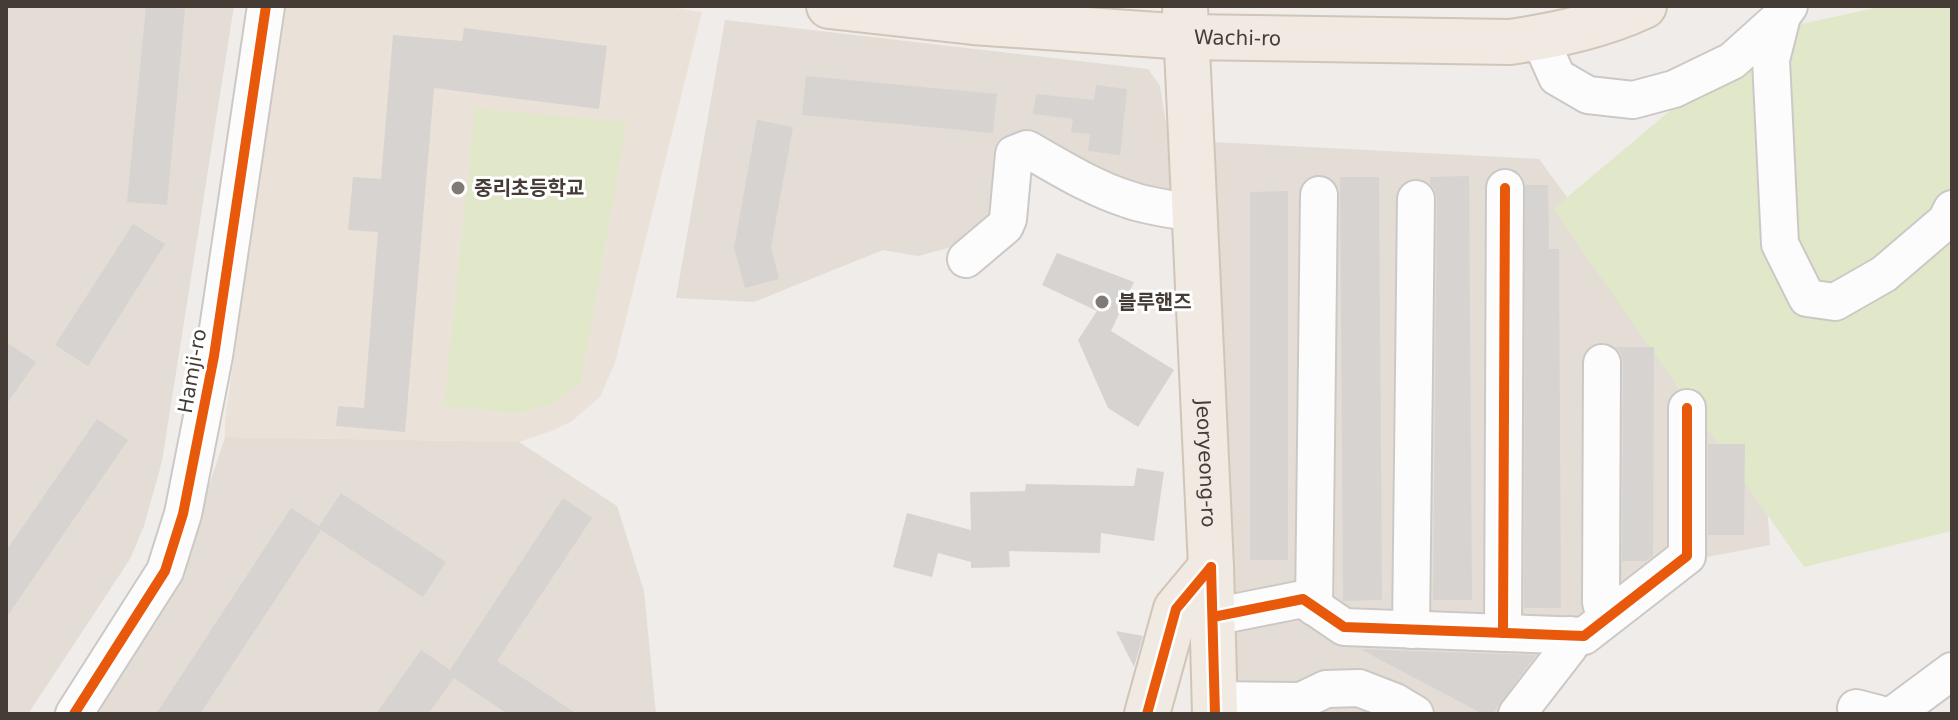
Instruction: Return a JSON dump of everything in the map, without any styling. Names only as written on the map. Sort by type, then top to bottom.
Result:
[{"type":"main road","name":"Wachi-ro","points":[[829,6],[973,22],[1186,22],[1510,42],[1597,25],[1644,6]]},
{"type":"main road","name":"Jeoryeong-ro","points":[[1186,22],[1215,709]]},
{"type":"main road","points":[[1148,714],[1176,609],[1211,567]]},
{"type":"main road","points":[[1148,714],[1174,690],[1194,688],[1215,709]]},
{"type":"street","name":"Hamji-ro","points":[[74,714],[165,571],[183,514],[214,356],[266,6]]},
{"type":"street","points":[[1539,37],[1557,77],[1588,95],[1633,100],[1674,89],[1732,61],[1786,11]]},
{"type":"street","points":[[1786,11],[1771,60],[1780,244],[1807,298],[1835,302],[1884,274],[1946,221],[1952,209]]},
{"type":"street","points":[[966,259],[1005,226],[1014,154],[1027,149],[1126,199],[1194,213]]},
{"type":"street","points":[[1503,633],[1505,188]]},
{"type":"street","points":[[1314,607],[1319,195]]},
{"type":"street","points":[[1411,630],[1416,199]]},
{"type":"street","points":[[1602,363],[1601,602],[1605,619]]},
{"type":"street","points":[[1213,617],[1303,599],[1344,627],[1584,636],[1687,556],[1687,408]]},
{"type":"street","points":[[1517,714],[1569,647],[1570,635]]},
{"type":"street","points":[[1894,714],[1952,671]]},
{"type":"street","points":[[1215,709],[1301,701],[1326,689],[1359,688],[1405,711]]},
{"type":"shaded area","points":[[6,6],[234,6],[162,461],[144,526],[130,559],[28,714],[6,714]]},
{"type":"shaded area","name":"중리초등학교","points":[[284,6],[661,6],[702,12],[615,363],[600,397],[572,421],[519,442],[225,437]]},
{"type":"shaded area","points":[[725,20],[1148,69],[1160,86],[1175,202],[1044,147],[999,219],[971,242],[918,256],[883,250],[754,302],[676,298]]},
{"type":"shaded area","points":[[1213,142],[1539,159],[1764,466],[1770,545],[1696,559],[1588,645],[1533,714],[1228,714]]},
{"type":"shaded area","points":[[225,437],[519,442],[617,506],[644,591],[656,714],[95,714],[182,569]]},
{"type":"green space","points":[[1884,6],[1952,6],[1952,531],[1804,567],[1553,209],[1764,32]]},
{"type":"green space","points":[[475,108],[627,122],[581,382],[553,403],[518,414],[444,406]]},
{"type":"building","points":[[146,6],[185,9],[167,205],[127,202]]},
{"type":"building","points":[[464,28],[607,46],[599,109],[434,88],[405,432],[336,426],[338,406],[364,408],[378,232],[348,230],[353,177],[381,179],[393,35],[462,41]]},
{"type":"building","points":[[806,76],[997,94],[993,133],[802,115]]},
{"type":"building","points":[[1096,85],[1127,89],[1120,155],[1088,151],[1090,134],[1071,132],[1073,119],[1033,114],[1036,94],[1094,100]]},
{"type":"building","points":[[757,120],[793,127],[771,247],[779,279],[745,288],[734,248]]},
{"type":"building","points":[[1469,176],[1472,600],[1433,600],[1437,199],[1430,177]]},
{"type":"building","points":[[1340,177],[1379,177],[1382,600],[1343,601]]},
{"type":"building","points":[[1525,185],[1548,185],[1549,249],[1559,249],[1561,608],[1524,608]]},
{"type":"building","points":[[1288,191],[1288,560],[1250,560],[1250,192]]},
{"type":"building","points":[[133,224],[165,244],[88,366],[55,345]]},
{"type":"building","points":[[1057,253],[1134,282],[1111,331],[1174,370],[1138,427],[1108,408],[1078,340],[1097,311],[1042,285]]},
{"type":"building","points":[[6,342],[36,362],[6,405]]},
{"type":"building","points":[[1615,347],[1654,347],[1653,556],[1646,561],[1622,561],[1623,363],[1621,353]]},
{"type":"building","points":[[97,419],[128,440],[6,618],[6,551]]},
{"type":"building","points":[[1708,444],[1745,444],[1744,535],[1708,535]]},
{"type":"building","points":[[1137,468],[1164,472],[1154,541],[1101,533],[1100,553],[1009,551],[1010,567],[971,568],[971,562],[938,553],[932,577],[893,567],[907,513],[971,530],[970,492],[1025,491],[1026,484],[1134,486]]},
{"type":"building","points":[[341,493],[446,562],[423,597],[321,530],[200,714],[156,714],[291,508],[319,526]]},
{"type":"building","points":[[563,498],[592,518],[497,661],[577,714],[508,714],[454,678],[428,714],[376,714],[421,650],[450,670]]},
{"type":"building","points":[[1116,631],[1143,636],[1134,667]]},
{"type":"building","points":[[1360,649],[1536,655],[1492,714],[1483,714]]},
{"type":"cycle path","points":[[74,714],[165,571],[183,514],[214,356],[266,6]]},
{"type":"cycle path","points":[[1503,633],[1505,188]]},
{"type":"cycle path","points":[[1213,617],[1303,599],[1344,627],[1584,636],[1687,556],[1687,408]]},
{"type":"cycle path","points":[[1211,567],[1215,714]]},
{"type":"cycle path","points":[[1147,714],[1176,609],[1211,567]]},
{"type":"place","name":"중리초등학교","points":[[458,188]]},
{"type":"place","name":"블루핸즈","points":[[1102,302]]}]
